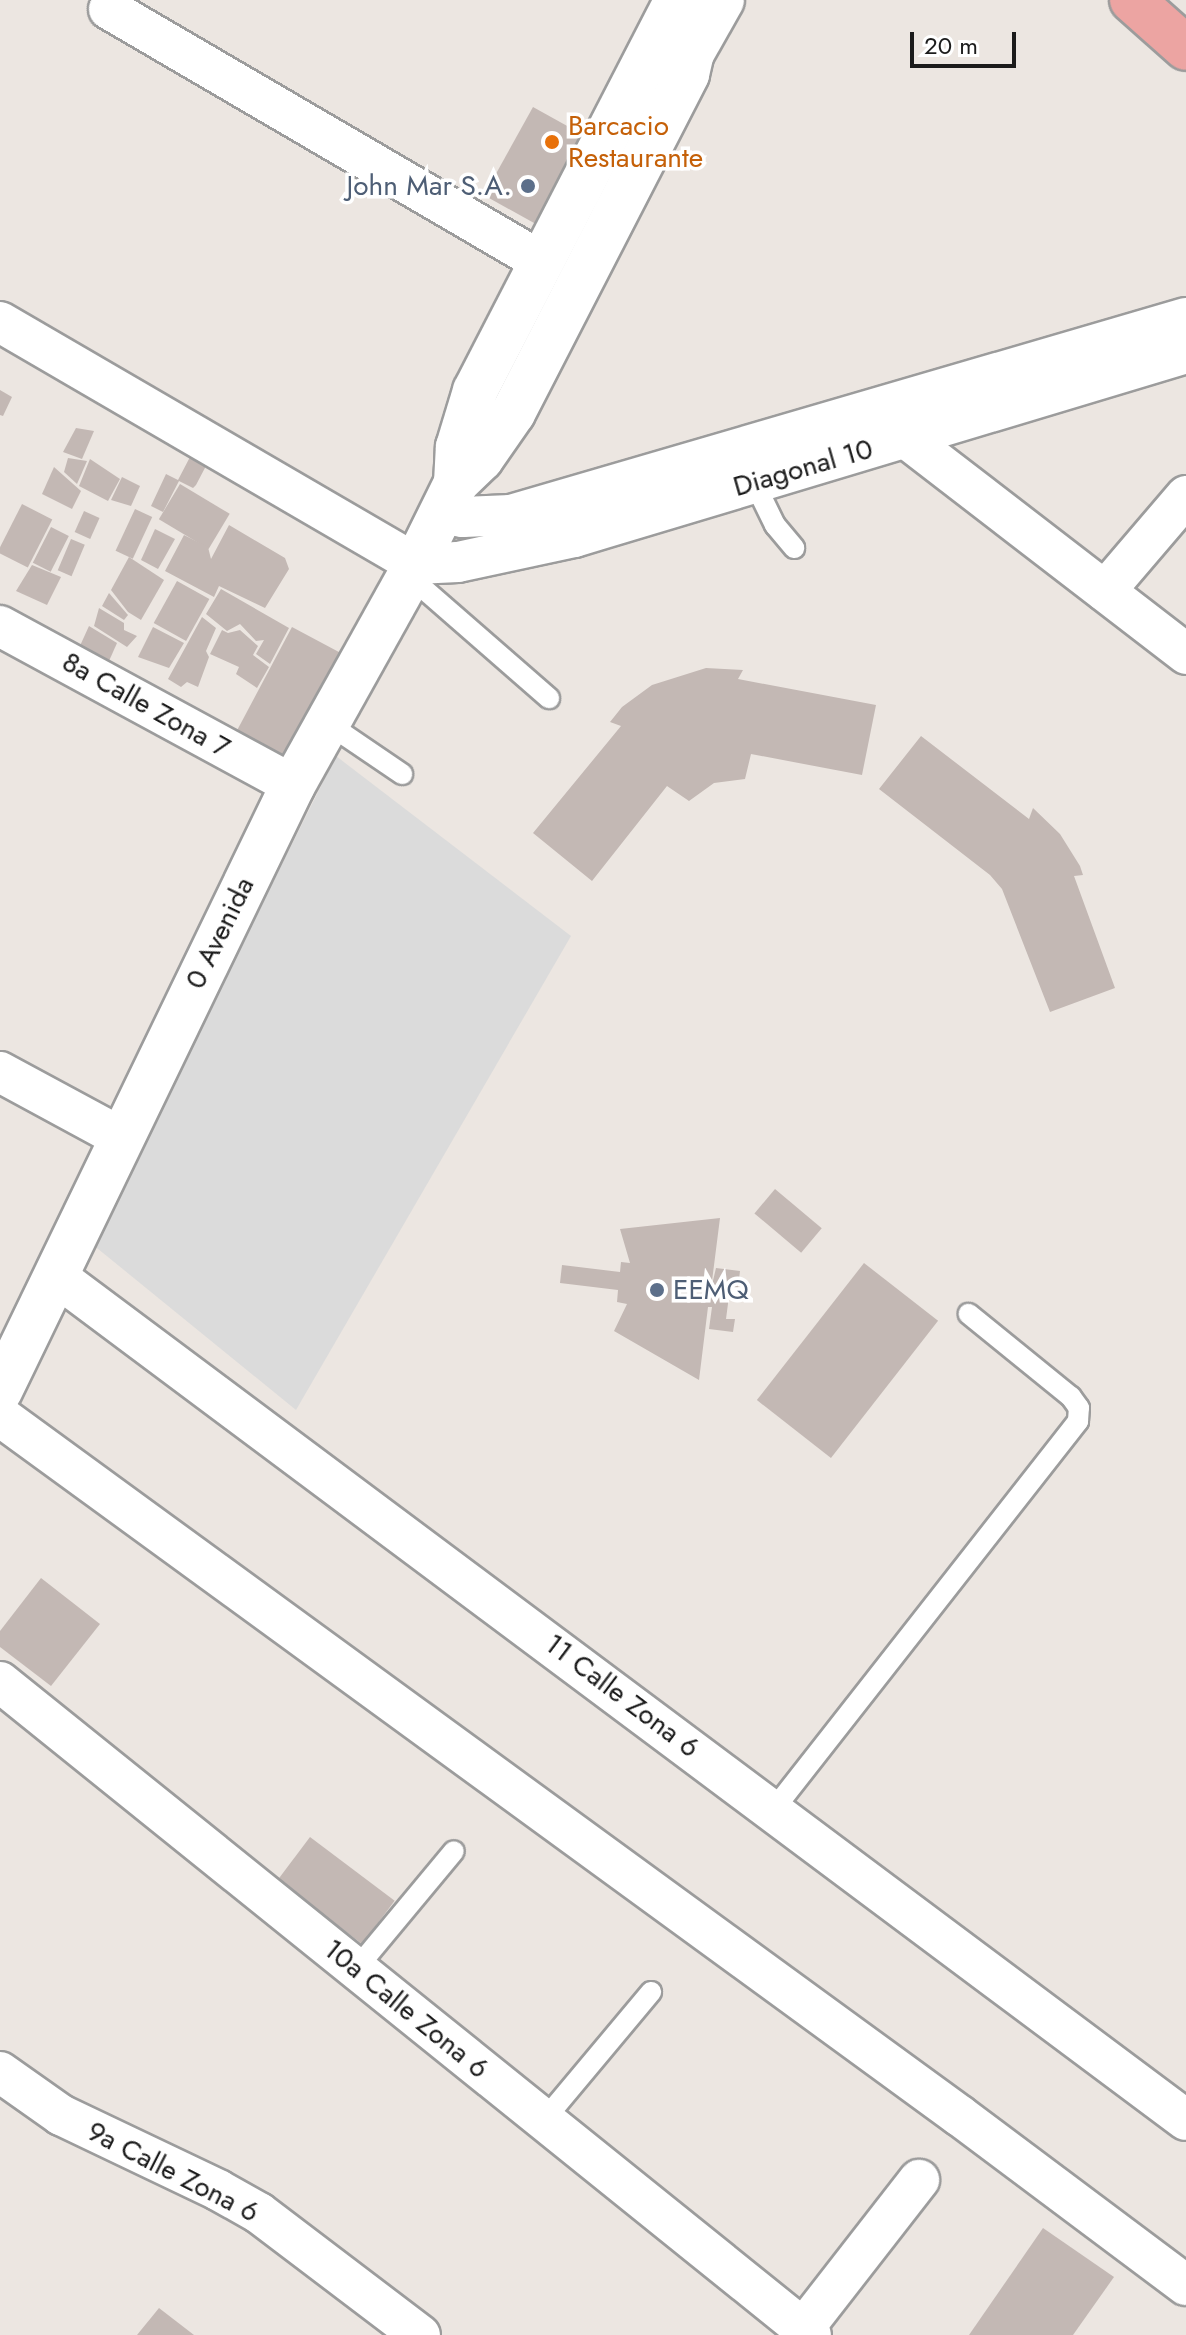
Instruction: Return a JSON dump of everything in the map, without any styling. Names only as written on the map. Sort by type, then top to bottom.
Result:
[{"type":"highway","points":[[1132,0],[1186,48]]},
{"type":"street","points":[[449,498],[465,417],[540,261],[677,0]]},
{"type":"street","points":[[449,498],[513,413],[687,74],[692,53],[722,0]]},
{"type":"street","points":[[109,9],[540,261]]},
{"type":"street","name":"Diagonal 10","points":[[412,570],[574,537],[754,482],[901,420],[1186,318]]},
{"type":"street","points":[[0,322],[412,570]]},
{"type":"street","name":"Diagonal 10","points":[[449,498],[476,518],[511,515],[1186,353]]},
{"type":"street","points":[[901,420],[1105,591],[1186,654]]},
{"type":"street","points":[[1105,591],[1186,496]]},
{"type":"street","name":"0 Avenida","points":[[0,1391],[293,785],[449,498]]},
{"type":"street","name":"8a Calle Zona 7","points":[[0,626],[293,785]]},
{"type":"street","points":[[0,1072],[122,1138]]},
{"type":"street","name":"11 Calle Zona 6","points":[[56,1276],[774,1809],[1186,2120]]},
{"type":"street","points":[[0,1416],[960,2116],[1186,2285]]},
{"type":"street","name":"10a Calle Zona 6","points":[[0,1682],[544,2120],[793,2329]]},
{"type":"street","name":"9a Calle Zona 6","points":[[0,2072],[61,2115],[119,2146],[218,2190],[259,2213],[420,2335]]},
{"type":"street","points":[[793,2329],[919,2180]]},
{"type":"lane","points":[[754,482],[775,525],[794,548]]},
{"type":"lane","points":[[412,570],[549,698]]},
{"type":"lane","points":[[327,723],[402,774]]},
{"type":"lane","points":[[774,1809],[1078,1421],[1079,1408],[1071,1397],[969,1314]]},
{"type":"lane","points":[[356,1969],[454,1851]]},
{"type":"lane","points":[[544,2120],[651,1992]]},
{"type":"shaded area","points":[[336,756],[571,936],[296,1410],[92,1244]]},
{"type":"building","points":[[533,107],[592,140],[544,228],[484,195]]},
{"type":"building","points":[[0,390],[12,397],[3,416],[0,415]]},
{"type":"building","points":[[76,428],[94,431],[82,459],[63,452]]},
{"type":"building","points":[[190,457],[207,464],[196,485],[193,488],[179,481],[163,512],[151,506],[166,474],[178,480]]},
{"type":"building","points":[[68,458],[87,461],[77,484],[64,472]]},
{"type":"building","points":[[90,459],[120,479],[108,501],[79,486]]},
{"type":"building","points":[[54,467],[81,491],[72,509],[42,494]]},
{"type":"building","points":[[122,477],[140,486],[131,506],[111,500]]},
{"type":"building","points":[[180,484],[230,514],[209,549],[159,519]]},
{"type":"building","points":[[22,504],[52,519],[28,568],[0,553],[0,547]]},
{"type":"building","points":[[135,509],[152,517],[133,559],[116,551]]},
{"type":"building","points":[[84,511],[100,518],[90,539],[75,532]]},
{"type":"building","points":[[229,525],[285,558],[289,569],[265,608],[219,586],[214,597],[165,571],[184,535],[208,547],[211,559]]},
{"type":"building","points":[[51,527],[69,536],[51,572],[33,563]]},
{"type":"building","points":[[155,529],[175,539],[158,569],[141,560]]},
{"type":"building","points":[[71,539],[85,545],[72,576],[58,570]]},
{"type":"building","points":[[129,557],[164,580],[141,620],[128,612],[111,590]]},
{"type":"building","points":[[32,565],[61,577],[47,605],[16,591]]},
{"type":"building","points":[[177,581],[209,599],[186,641],[154,623]]},
{"type":"building","points":[[221,589],[289,628],[270,664],[256,654],[264,640],[256,641],[240,624],[227,631],[206,614]]},
{"type":"building","points":[[109,593],[128,615],[124,620],[102,606]]},
{"type":"building","points":[[99,608],[124,623],[124,630],[137,636],[127,647],[94,626]]},
{"type":"building","points":[[202,617],[216,628],[206,651],[209,657],[198,687],[187,682],[181,687],[168,679]]},
{"type":"building","points":[[89,626],[117,643],[109,661],[79,648]]},
{"type":"building","points":[[153,627],[184,643],[169,668],[138,657]]},
{"type":"building","points":[[292,627],[345,655],[288,763],[235,735]]},
{"type":"building","points":[[222,630],[228,633],[240,630],[258,646],[253,655],[269,667],[257,688],[236,674],[239,667],[210,654]]},
{"type":"building","points":[[706,668],[743,670],[738,679],[876,705],[862,775],[751,754],[745,779],[714,783],[689,801],[667,786],[592,881],[533,833],[621,726],[610,722],[622,707],[652,685]]},
{"type":"building","points":[[921,736],[1029,819],[1033,808],[1060,834],[1080,866],[1083,875],[1074,876],[1115,988],[1050,1012],[1002,889],[990,875],[879,789]]},
{"type":"building","points":[[775,1189],[822,1228],[801,1253],[754,1214]]},
{"type":"building","points":[[720,1218],[711,1289],[716,1268],[740,1271],[737,1297],[729,1296],[726,1319],[735,1319],[733,1332],[709,1329],[712,1307],[708,1307],[699,1380],[614,1331],[627,1304],[617,1302],[618,1290],[560,1283],[562,1265],[620,1272],[621,1262],[630,1263],[620,1229]]},
{"type":"building","points":[[864,1263],[938,1321],[831,1458],[757,1400]]},
{"type":"building","points":[[41,1578],[100,1624],[51,1686],[0,1647],[0,1631]]},
{"type":"building","points":[[310,1837],[395,1901],[362,1944],[278,1880]]},
{"type":"building","points":[[1043,2228],[1114,2277],[1073,2335],[969,2335]]},
{"type":"building","points":[[159,2308],[194,2335],[137,2335]]},
{"type":"place","name":"Barcacio Restaurante","points":[[552,142]]},
{"type":"place","name":"John Mar S.A.","points":[[528,186]]},
{"type":"place","name":"EEMQ","points":[[657,1290]]}]
